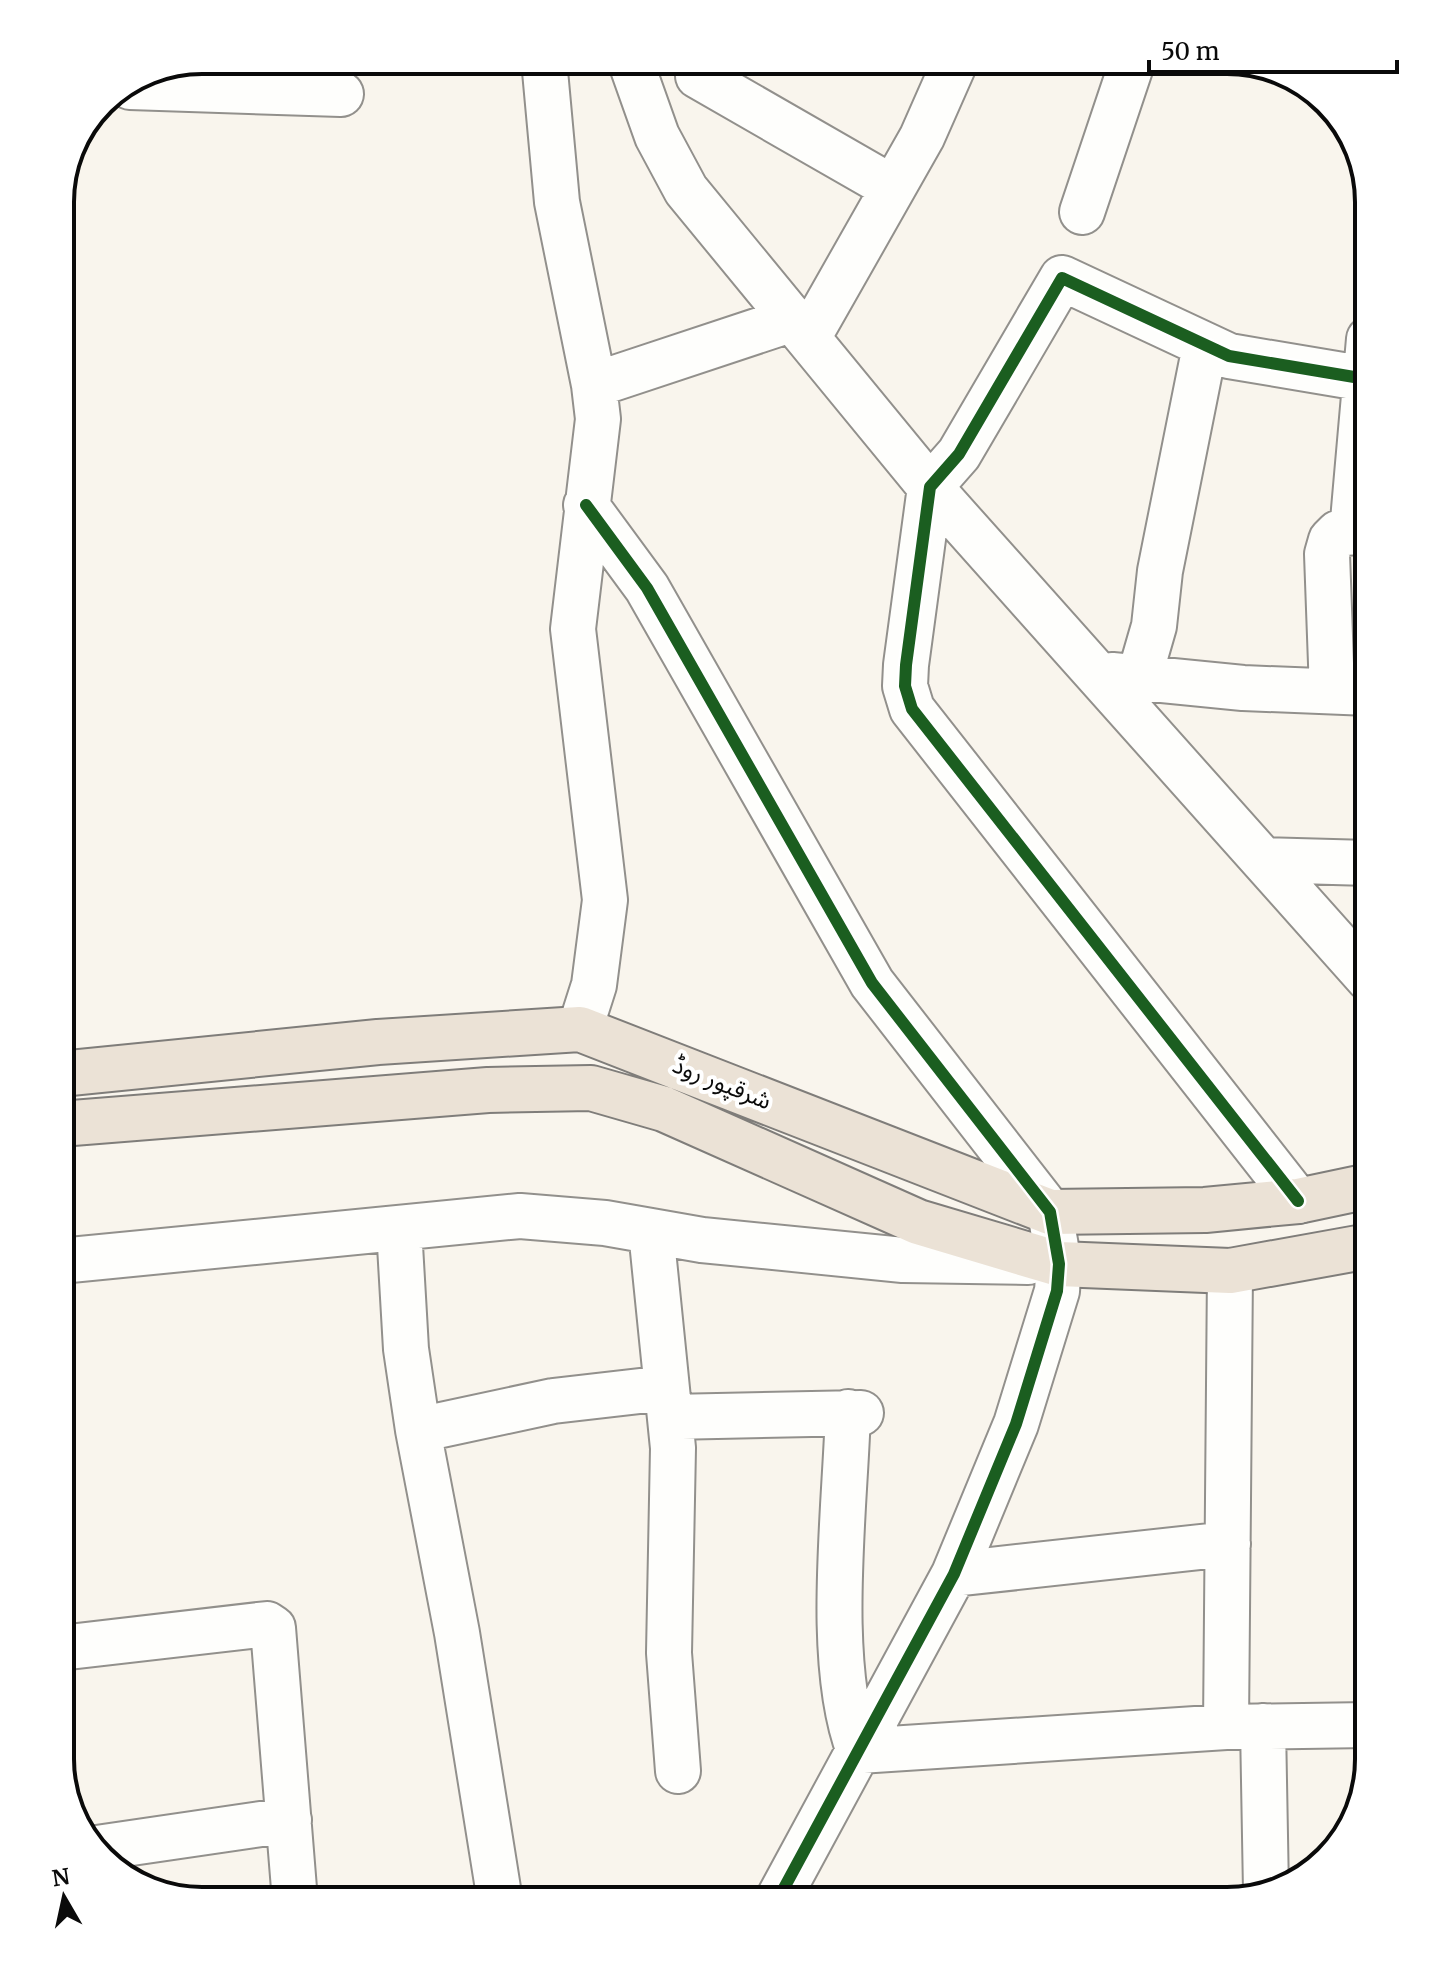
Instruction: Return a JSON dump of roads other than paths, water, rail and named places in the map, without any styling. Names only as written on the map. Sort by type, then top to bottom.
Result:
[{"type":"main road","name":"شرقپور روڈ","points":[[74,1073],[378,1042],[580,1029],[1050,1212],[1205,1210],[1298,1201],[1355,1189]]},
{"type":"main road","name":"شرقپور روڈ","points":[[74,1123],[488,1090],[591,1088],[664,1109],[918,1222],[1059,1264],[1230,1271],[1355,1249]]},
{"type":"street","points":[[545,74],[557,202],[598,419],[573,629],[605,900],[594,985],[580,1029]]},
{"type":"street","points":[[635,74],[657,136],[686,190],[930,487],[1118,676],[1265,860],[1355,963]]},
{"type":"street","points":[[594,385],[801,328],[893,188],[922,137],[950,74]]},
{"type":"street","points":[[1082,212],[1128,74]]},
{"type":"street","points":[[698,76],[893,188]]},
{"type":"street","points":[[146,88],[341,94]]},
{"type":"street","points":[[1298,1201],[912,709],[905,686],[906,665],[930,487],[959,454],[1062,278],[1229,356],[1355,352]]},
{"type":"street","points":[[1118,676],[1154,626],[1160,571],[1205,346]]},
{"type":"street","points":[[586,505],[647,588],[872,983],[1050,1212],[1059,1264],[1057,1291],[1016,1424],[954,1574],[785,1887]]},
{"type":"street","points":[[1118,676],[1350,692],[1327,554],[1335,536],[1355,533]]},
{"type":"street","points":[[1265,860],[1355,863]]},
{"type":"street","points":[[74,1260],[520,1216],[702,1240],[903,1260],[1059,1264]]},
{"type":"street","points":[[399,1228],[406,1349],[418,1430],[457,1633],[498,1887]]},
{"type":"street","points":[[651,1231],[673,1482],[669,1653],[678,1771]]},
{"type":"street","points":[[1230,1271],[1228,1544],[1245,1727],[1265,1881]]},
{"type":"street","points":[[418,1430],[553,1401],[668,1402],[855,1413],[841,1624],[844,1689],[859,1751]]},
{"type":"street","points":[[954,1574],[1228,1544]]},
{"type":"street","points":[[74,1647],[270,1626],[276,1637],[294,1887]]},
{"type":"street","points":[[859,1751],[1245,1727],[1355,1725]]},
{"type":"street","points":[[109,1846],[289,1820]]}]
